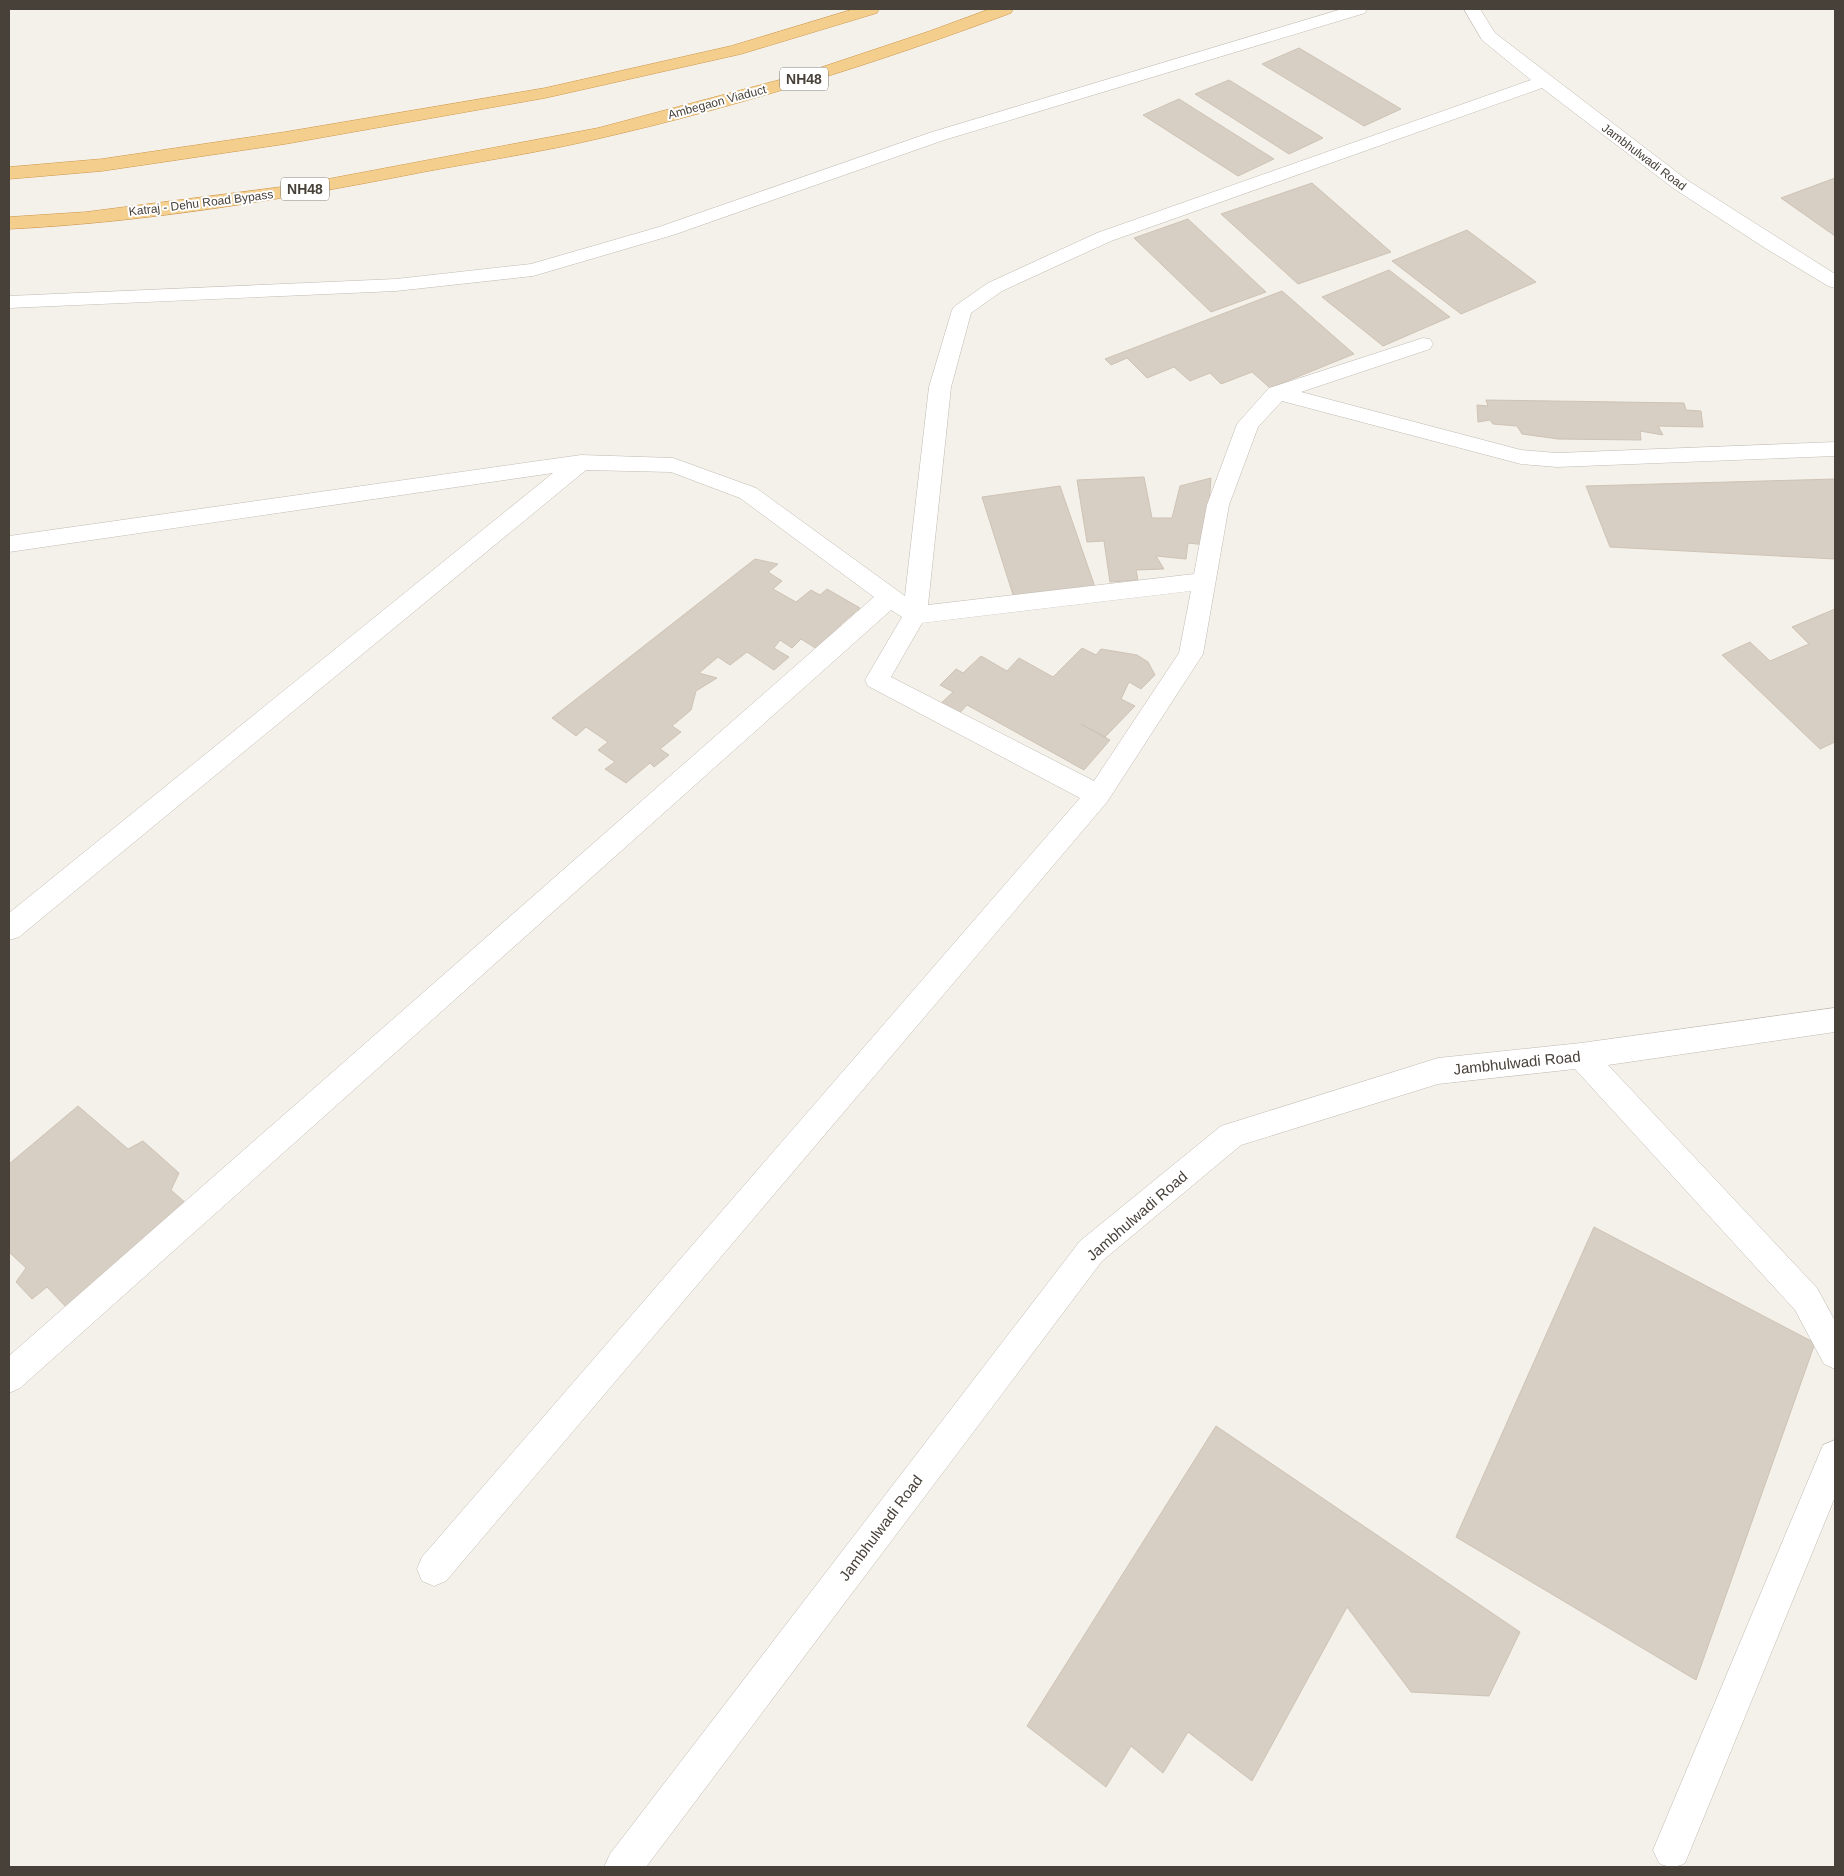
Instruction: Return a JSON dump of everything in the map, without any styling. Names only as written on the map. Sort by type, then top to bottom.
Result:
[{"type":"highway","points":[[9,173],[102,165],[285,138],[545,93],[735,50],[871,9]]},
{"type":"highway","name":"Ambegaon Viaduct","points":[[599,133],[804,79],[936,35],[1005,9]]},
{"type":"highway","name":"Katraj - Dehu Road Bypass","points":[[9,222],[86,218],[296,191],[599,133]]},
{"type":"street","points":[[9,302],[396,285],[533,270],[666,231],[938,136],[1359,9]]},
{"type":"street","name":"Jambhulwadi Road","points":[[1472,9],[1488,36],[1680,184],[1772,244],[1835,282]]},
{"type":"street","points":[[1098,795],[877,680],[915,615],[940,387],[962,310],[995,287],[1104,237],[1544,81]]},
{"type":"street","points":[[434,1569],[1098,795],[1191,654],[1218,505],[1248,424],[1277,393],[1423,344]]},
{"type":"street","points":[[1277,393],[1521,457],[1557,460],[1835,449]]},
{"type":"street","points":[[9,544],[581,462],[673,465],[748,493],[915,615],[1204,581]]},
{"type":"street","points":[[9,929],[581,462]]},
{"type":"street","points":[[9,1377],[890,597]]},
{"type":"street","name":"Jambhulwadi Road","points":[[623,1867],[1091,1251],[1232,1136],[1438,1071],[1581,1056],[1835,1020]]},
{"type":"street","points":[[1581,1056],[1806,1299],[1835,1353]]},
{"type":"street","points":[[1672,1850],[1835,1457]]},
{"type":"building","points":[[1299,48],[1401,109],[1364,126],[1262,64]]},
{"type":"building","points":[[1229,80],[1323,138],[1289,154],[1195,94]]},
{"type":"building","points":[[1179,99],[1274,159],[1238,176],[1143,115]]},
{"type":"building","points":[[1835,178],[1835,236],[1781,198]]},
{"type":"building","points":[[1312,183],[1391,252],[1298,284],[1221,214]]},
{"type":"building","points":[[1188,219],[1266,292],[1211,312],[1134,238]]},
{"type":"building","points":[[1467,230],[1536,282],[1461,314],[1392,261]]},
{"type":"building","points":[[1389,270],[1450,317],[1383,346],[1322,297]]},
{"type":"building","points":[[1282,291],[1354,354],[1270,388],[1252,372],[1221,384],[1210,373],[1190,381],[1174,367],[1147,378],[1127,358],[1111,365],[1105,359]]},
{"type":"building","points":[[1486,400],[1684,403],[1686,410],[1701,411],[1703,427],[1658,426],[1663,435],[1640,431],[1641,440],[1558,439],[1522,434],[1517,426],[1493,424],[1490,420],[1478,422],[1477,405],[1488,406]]},
{"type":"building","points":[[1144,477],[1152,518],[1172,518],[1180,486],[1211,478],[1206,545],[1188,543],[1186,559],[1156,556],[1164,569],[1136,570],[1138,580],[1110,582],[1104,541],[1087,542],[1077,480]]},
{"type":"building","points":[[1835,479],[1835,559],[1610,547],[1586,486]]},
{"type":"building","points":[[1060,486],[1095,587],[1014,598],[982,497]]},
{"type":"building","points":[[755,559],[778,564],[768,572],[782,581],[773,589],[796,602],[811,590],[820,595],[827,589],[860,608],[817,649],[801,639],[792,648],[780,640],[774,648],[789,657],[774,670],[747,652],[730,665],[718,657],[699,673],[717,678],[696,691],[691,710],[672,726],[681,732],[660,749],[669,755],[654,767],[650,763],[626,783],[605,769],[615,762],[598,750],[608,742],[586,727],[576,736],[552,718]]},
{"type":"building","points":[[1835,609],[1835,742],[1820,749],[1722,655],[1750,642],[1770,661],[1809,644],[1792,627]]},
{"type":"building","points":[[1082,648],[1096,655],[1101,649],[1137,655],[1148,662],[1155,675],[1141,689],[1129,682],[1121,699],[1135,706],[1105,737],[1081,724],[1110,740],[1084,770],[967,705],[956,717],[938,706],[953,692],[940,685],[956,669],[963,673],[981,656],[1007,671],[1019,658],[1053,677]]},
{"type":"building","points":[[78,1106],[128,1149],[143,1141],[179,1173],[171,1190],[188,1205],[68,1309],[47,1287],[32,1299],[16,1282],[26,1268],[9,1252],[9,1164]]},
{"type":"building","points":[[1594,1227],[1815,1343],[1696,1680],[1456,1537]]},
{"type":"building","points":[[1216,1426],[1520,1632],[1489,1696],[1411,1692],[1347,1607],[1252,1781],[1188,1732],[1163,1773],[1131,1746],[1106,1787],[1027,1726]]}]
